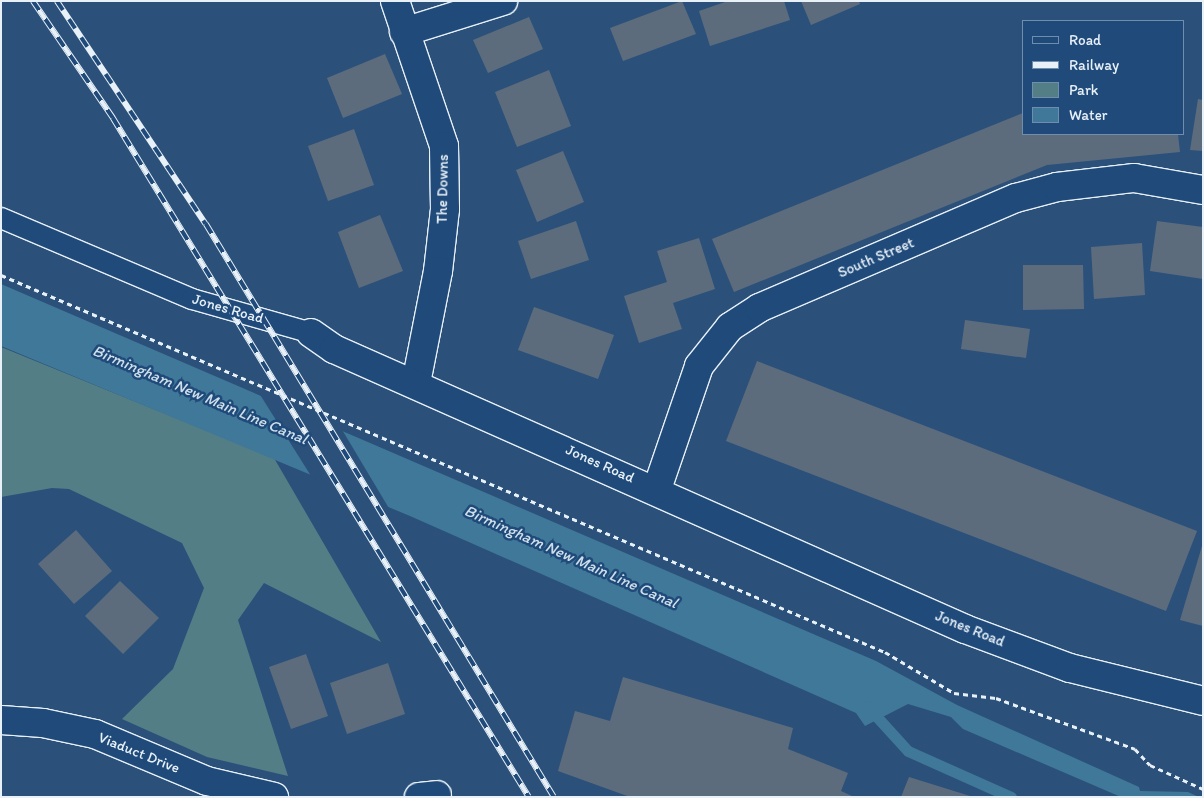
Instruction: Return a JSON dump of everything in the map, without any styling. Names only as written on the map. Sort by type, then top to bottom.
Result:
[{"type":"street","name":"The Downs","points":[[395,1],[444,146],[444,209],[438,271],[416,383]]},
{"type":"street","points":[[404,32],[503,1]]},
{"type":"street","name":"South Street","points":[[657,490],[699,366],[730,327],[759,308],[1016,198],[1056,187],[1134,178],[1203,190]]},
{"type":"street","name":"Jones Road","points":[[311,332],[334,350],[416,383],[965,629],[1070,668],[1203,701]]},
{"type":"street","name":"Viaduct Drive","points":[[1,720],[43,722],[94,734],[207,781],[274,797]]},
{"type":"lane","name":"Jones Road","points":[[1,218],[192,299],[311,332]]},
{"type":"path","points":[[1,276],[885,652],[954,693],[996,698],[1135,749],[1150,766],[1203,788]]},
{"type":"green space","points":[[1,347],[274,458],[381,642],[264,583],[238,620],[288,776],[207,757],[122,719],[173,669],[204,588],[182,543],[69,489],[52,488],[1,497]]},
{"type":"water","name":"Birmingham New Main Line Canal","points":[[1,284],[876,661],[957,705],[1139,787],[1140,791],[1188,792],[1199,797],[1121,797],[963,729],[951,717],[908,704],[865,726],[856,713],[410,516],[1,346]]},
{"type":"pier","points":[[259,393],[341,428],[390,510],[311,476]]},
{"type":"building","points":[[682,1],[696,34],[623,61],[610,28]]},
{"type":"building","points":[[728,1],[784,1],[790,20],[710,46],[699,11]]},
{"type":"building","points":[[801,1],[859,1],[860,4],[811,25]]},
{"type":"building","points":[[529,17],[543,49],[488,73],[473,40]]},
{"type":"building","points":[[385,54],[402,94],[343,118],[327,78]]},
{"type":"building","points":[[549,70],[571,126],[517,147],[495,92]]},
{"type":"building","points":[[1198,99],[1203,100],[1203,151],[1190,150]]},
{"type":"building","points":[[1022,113],[1022,135],[1178,135],[1180,152],[1047,165],[734,292],[712,239]]},
{"type":"building","points":[[354,129],[374,185],[328,201],[308,146]]},
{"type":"building","points":[[563,151],[584,202],[537,222],[516,170]]},
{"type":"building","points":[[380,215],[403,271],[359,288],[338,232]]},
{"type":"building","points":[[576,221],[589,260],[531,279],[518,241]]},
{"type":"building","points":[[1157,221],[1203,227],[1203,279],[1150,271]]},
{"type":"building","points":[[699,238],[715,289],[673,303],[682,329],[639,343],[624,296],[667,282],[657,251]]},
{"type":"building","points":[[1142,243],[1145,295],[1094,299],[1091,247]]},
{"type":"building","points":[[1023,265],[1083,265],[1084,309],[1023,310]]},
{"type":"building","points":[[534,307],[614,335],[598,379],[518,350]]},
{"type":"building","points":[[965,320],[1030,329],[1026,358],[961,349]]},
{"type":"building","points":[[757,361],[1197,531],[1166,611],[726,441]]},
{"type":"building","points":[[76,530],[112,571],[74,604],[38,564]]},
{"type":"building","points":[[1203,546],[1203,626],[1180,620]]},
{"type":"building","points":[[120,581],[159,618],[123,654],[85,616]]},
{"type":"building","points":[[306,654],[328,716],[291,729],[269,667]]},
{"type":"building","points":[[388,663],[405,714],[347,734],[330,683]]},
{"type":"building","points":[[623,677],[793,728],[788,749],[848,773],[841,791],[854,797],[630,797],[558,771],[575,711],[610,721]]},
{"type":"building","points":[[909,777],[970,796],[970,797],[901,797]]},
{"type":"waterway","points":[[867,706],[908,751],[1011,797]]},
{"type":"railway","points":[[33,1],[113,118],[529,797]]},
{"type":"railway","points":[[57,1],[206,224],[554,797]]}]
